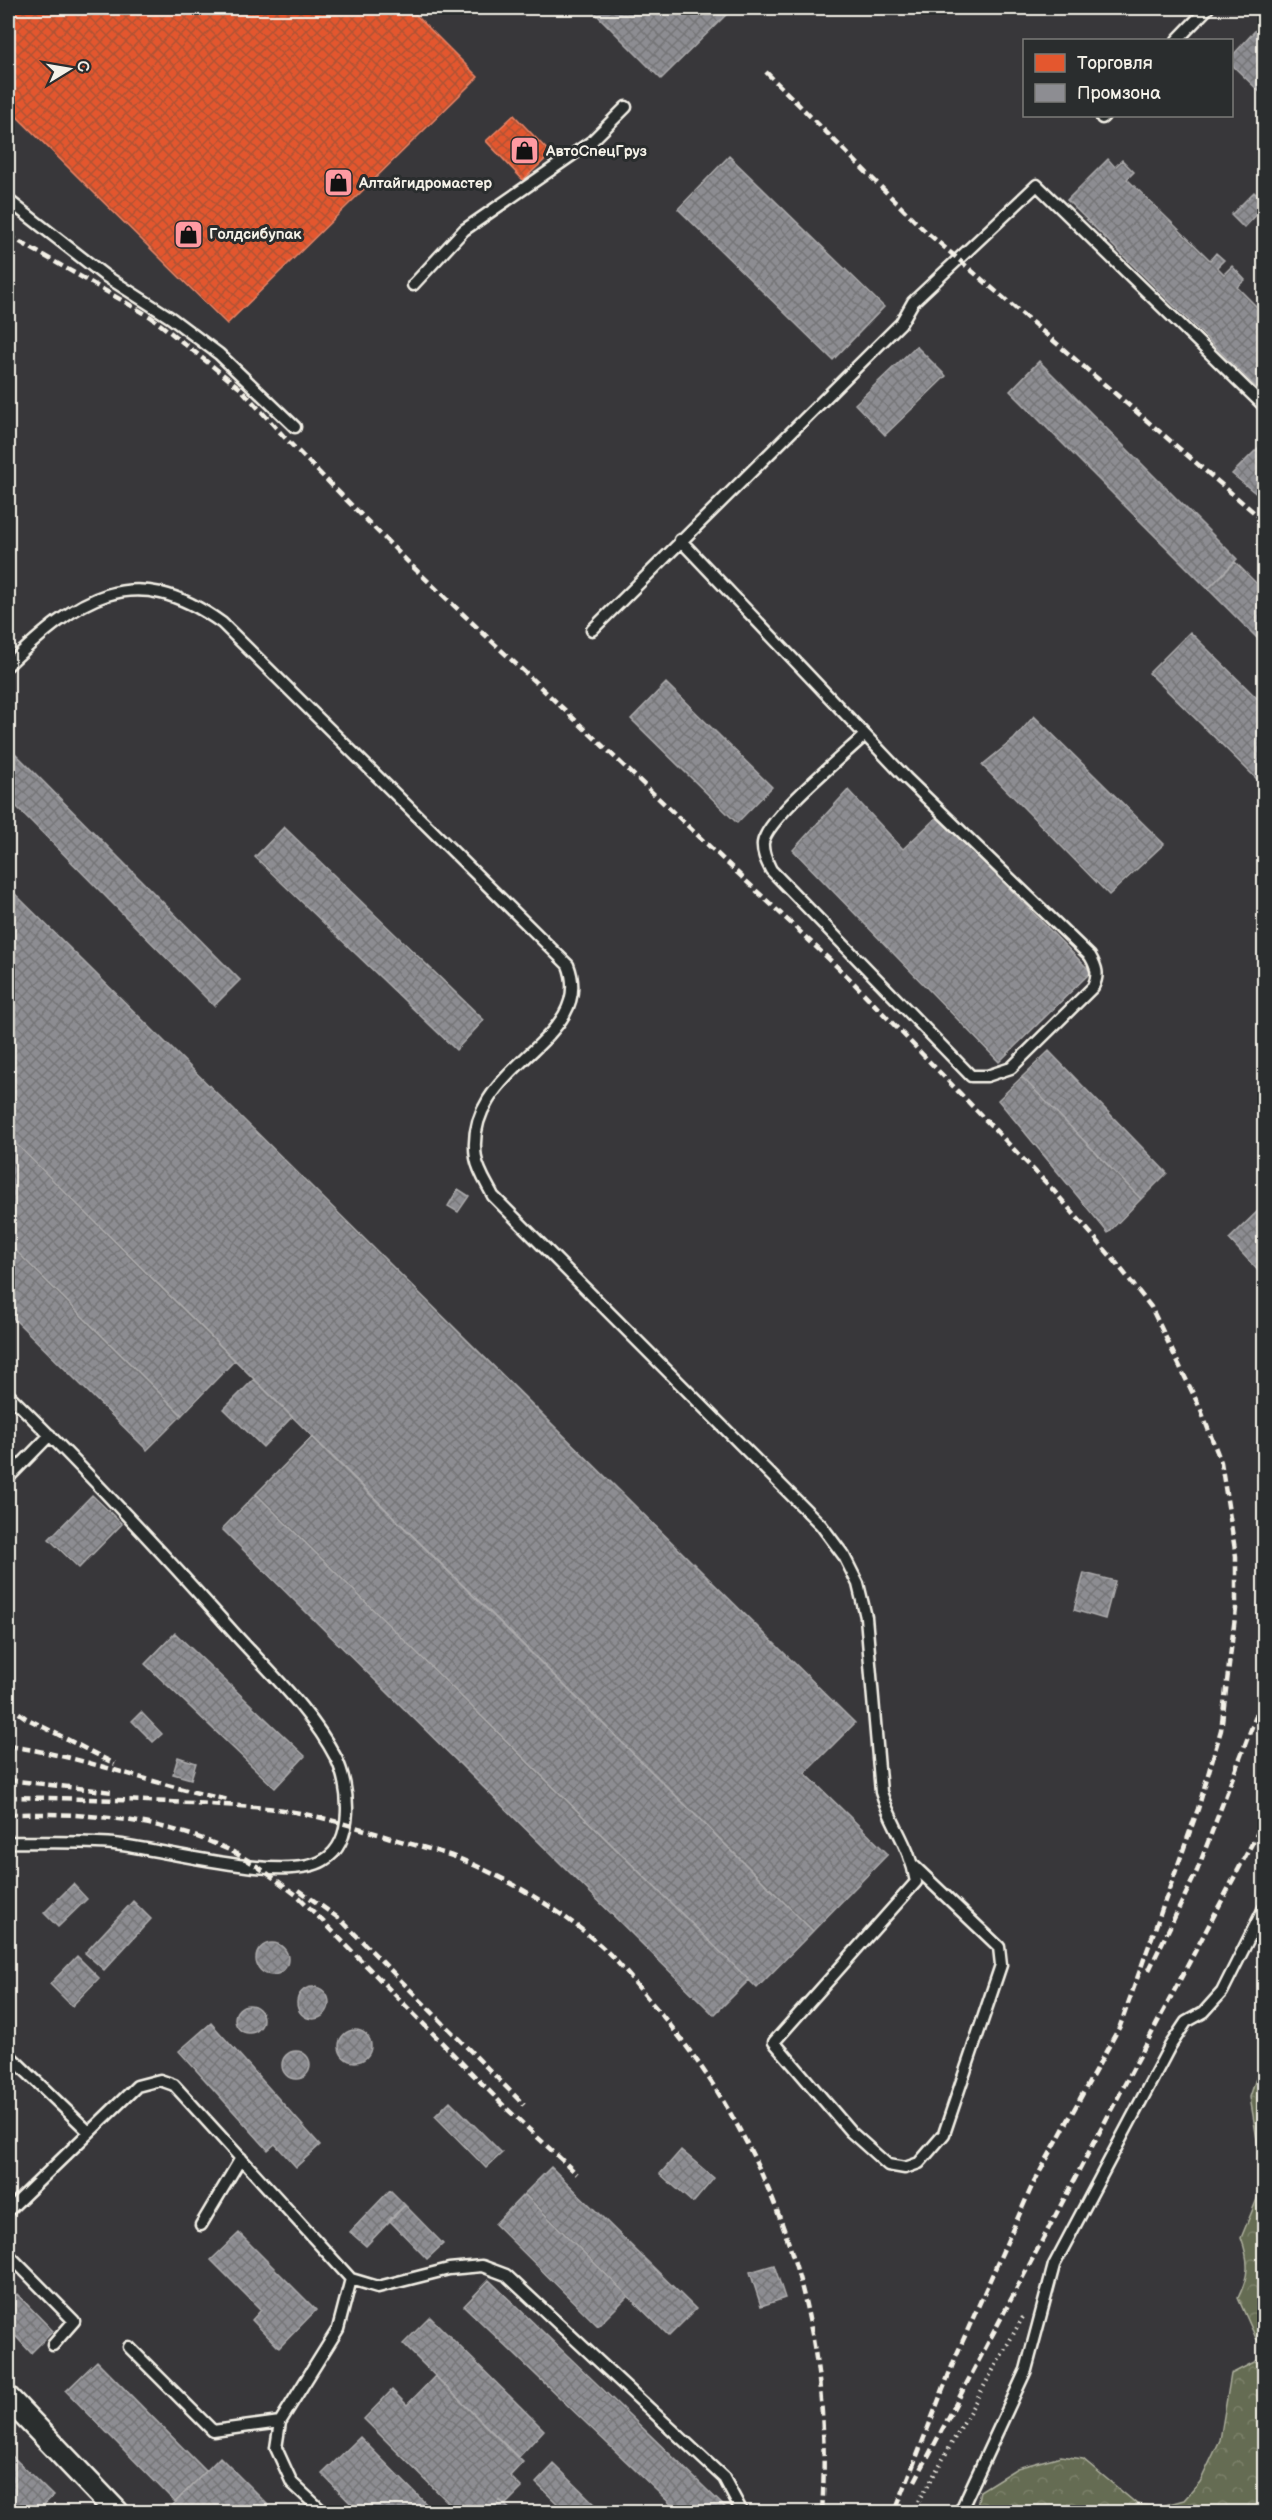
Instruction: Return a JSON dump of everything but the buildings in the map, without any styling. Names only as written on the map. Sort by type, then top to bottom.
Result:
[{"type":"street","points":[[8,2398],[117,2512]]},
{"type":"lane","points":[[1177,39],[1208,8]]},
{"type":"lane","points":[[413,285],[464,230],[591,142],[626,107]]},
{"type":"lane","points":[[592,630],[680,540],[901,323],[913,302],[1037,185],[1264,406]]},
{"type":"lane","points":[[8,200],[104,274],[171,318],[219,354],[295,427]]},
{"type":"lane","points":[[680,540],[865,735],[1090,956],[1096,966],[1098,977],[1093,987],[1011,1068],[999,1074],[971,1076],[771,870],[764,856],[763,842],[773,822],[865,735]]},
{"type":"lane","points":[[8,665],[60,618],[87,601],[109,594],[134,591],[156,592],[179,597],[200,607],[231,631],[561,955],[573,977],[571,1004],[562,1020],[492,1090],[481,1110],[475,1145],[478,1166],[493,1196],[821,1526],[844,1556],[858,1584],[866,1617],[881,1792],[887,1811],[904,1840],[916,1882],[774,2042],[850,2132],[888,2165],[905,2168],[919,2163],[944,2134],[1001,1965],[999,1947],[913,1865]]},
{"type":"lane","points":[[8,1394],[50,1435],[313,1718],[337,1761],[345,1791],[346,1824],[336,1851],[323,1861],[303,1868],[262,1869],[112,1844],[8,1842]]},
{"type":"lane","points":[[8,1478],[50,1435]]},
{"type":"lane","points":[[960,2512],[1026,2370],[1044,2297],[1064,2246],[1170,2046],[1186,2022],[1204,2012],[1222,1992],[1264,1908]]},
{"type":"lane","points":[[8,2054],[89,2132]]},
{"type":"lane","points":[[8,2211],[137,2086],[160,2080],[174,2085],[351,2279],[378,2287],[449,2269],[482,2266],[506,2275],[724,2478],[742,2512]]},
{"type":"lane","points":[[201,2225],[241,2158]]},
{"type":"lane","points":[[8,2254],[74,2321],[53,2344]]},
{"type":"lane","points":[[323,2512],[292,2483],[280,2463],[276,2448],[280,2422],[338,2329],[351,2279]]},
{"type":"lane","points":[[129,2346],[213,2431],[280,2422]]},
{"type":"path","points":[[913,2512],[1028,2308]]},
{"type":"green space","points":[[1264,2053],[1264,2346],[1256,2338],[1238,2298],[1247,2269],[1246,2254],[1241,2238],[1259,2194],[1262,2170],[1250,2097]]},
{"type":"green space","points":[[1264,2357],[1264,2512],[976,2512],[980,2491],[1017,2468],[1061,2456],[1083,2459],[1137,2504],[1158,2507],[1184,2500],[1200,2482],[1220,2440],[1231,2374]]},
{"type":"railway","points":[[766,72],[923,229],[1264,521]]},
{"type":"railway","points":[[8,235],[151,317],[241,389],[287,440],[413,567],[848,977],[1054,1191],[1114,1260],[1151,1307],[1200,1408],[1221,1462],[1236,1556],[1236,1609],[1221,1730],[1198,1809],[1120,2026],[1032,2186],[956,2356],[895,2512]]},
{"type":"railway","points":[[1149,1970],[1197,1871],[1264,1695]]},
{"type":"railway","points":[[8,1705],[26,1718],[115,1764]]},
{"type":"railway","points":[[8,1746],[64,1757],[229,1800]]},
{"type":"railway","points":[[8,1780],[112,1792]]},
{"type":"railway","points":[[8,1797],[266,1808],[331,1820],[440,1852],[474,1865],[549,1906],[600,1945],[632,1979],[694,2056],[731,2114],[762,2176],[787,2239],[806,2305],[818,2373],[823,2442],[822,2512]]},
{"type":"railway","points":[[8,1814],[92,1816],[147,1824],[201,1838],[246,1859],[299,1897],[504,2106],[577,2174]]},
{"type":"railway","points":[[915,2481],[1264,1821]]},
{"type":"railway","points":[[299,1890],[341,1920],[524,2105]]},
{"type":"place","name":"АвтоСпецГруз","points":[[525,151]]},
{"type":"place","name":"Алтайгидромастер","points":[[338,183]]},
{"type":"place","name":"Голдcибупак","points":[[188,234]]}]
